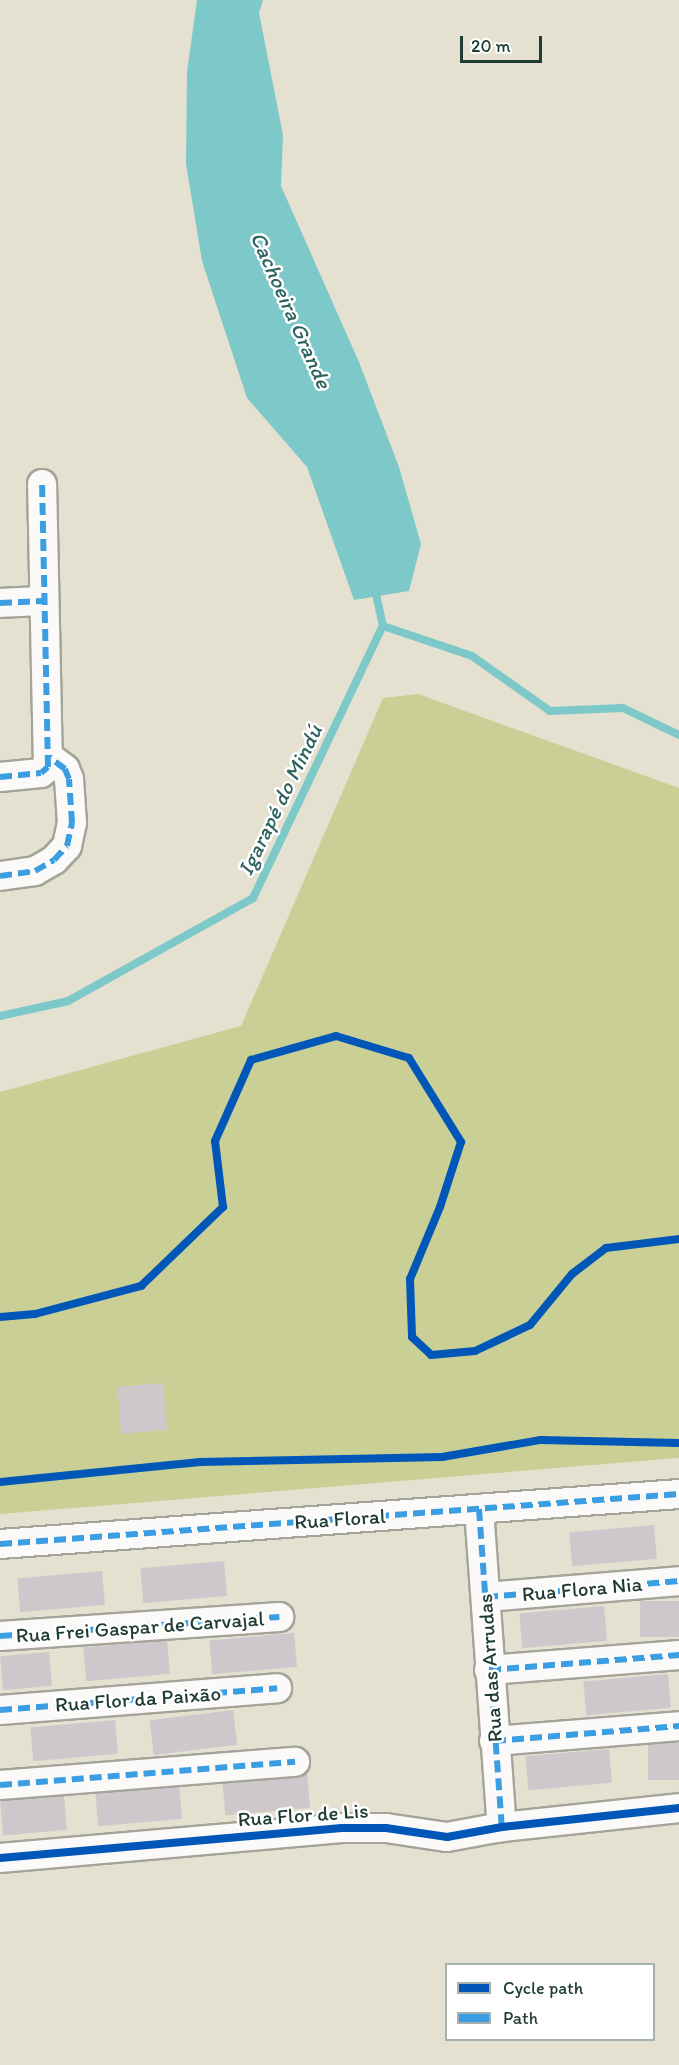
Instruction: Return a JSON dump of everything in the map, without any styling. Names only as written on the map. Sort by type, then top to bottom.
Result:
[{"type":"street","points":[[0,777],[41,773],[49,757],[43,601],[42,484]]},
{"type":"street","points":[[0,603],[43,601]]},
{"type":"street","points":[[0,876],[35,871],[54,860],[67,846],[72,824],[69,779],[65,769],[49,757]]},
{"type":"street","name":"Rua Floral","points":[[0,1544],[679,1494]]},
{"type":"street","name":"Rua das Arrudas","points":[[479,1509],[502,1827]]},
{"type":"street","name":"Rua Flora Nia","points":[[486,1597],[679,1581]]},
{"type":"street","name":"Rua Frei Gaspar de Carvajal","points":[[0,1636],[279,1617]]},
{"type":"street","points":[[489,1670],[679,1655]]},
{"type":"street","name":"Rua Flor da Paixão","points":[[0,1710],[277,1688]]},
{"type":"street","points":[[495,1741],[679,1726]]},
{"type":"street","points":[[0,1785],[295,1762]]},
{"type":"street","name":"Rua Flor de Lis","points":[[0,1858],[342,1828],[386,1828],[447,1837],[502,1827],[679,1808]]},
{"type":"green space","points":[[418,694],[679,788],[679,1458],[0,1514],[0,1092],[241,1026],[383,698]]},
{"type":"water","points":[[197,0],[263,0],[259,13],[283,135],[281,186],[359,362],[399,467],[421,544],[409,591],[354,600],[307,467],[247,398],[202,261],[186,164],[187,72]]},
{"type":"building","points":[[163,1383],[167,1430],[121,1434],[117,1387]]},
{"type":"building","points":[[654,1525],[657,1559],[572,1566],[569,1532]]},
{"type":"building","points":[[224,1561],[227,1596],[143,1603],[140,1568]]},
{"type":"building","points":[[102,1571],[105,1605],[20,1612],[17,1578]]},
{"type":"building","points":[[640,1601],[679,1601],[679,1637],[640,1637]]},
{"type":"building","points":[[604,1606],[607,1641],[522,1648],[519,1613]]},
{"type":"building","points":[[294,1633],[297,1667],[212,1674],[209,1640]]},
{"type":"building","points":[[167,1640],[170,1674],[86,1681],[83,1647]]},
{"type":"building","points":[[49,1652],[52,1686],[3,1690],[0,1656]]},
{"type":"building","points":[[668,1674],[671,1708],[586,1715],[583,1681]]},
{"type":"building","points":[[233,1710],[237,1745],[154,1755],[150,1720]]},
{"type":"building","points":[[115,1720],[118,1754],[33,1761],[30,1727]]},
{"type":"building","points":[[648,1743],[679,1743],[679,1780],[648,1780]]},
{"type":"building","points":[[609,1749],[612,1783],[528,1790],[525,1756]]},
{"type":"building","points":[[307,1773],[310,1808],[225,1815],[222,1780]]},
{"type":"building","points":[[179,1785],[182,1819],[98,1826],[95,1792]]},
{"type":"building","points":[[64,1796],[67,1830],[3,1835],[0,1802]]},
{"type":"waterway","name":"Cachoeira Grande","points":[[374,585],[383,626]]},
{"type":"waterway","points":[[383,626],[472,656],[550,711],[623,708],[679,735]]},
{"type":"waterway","name":"Igarapé do Mindú","points":[[0,1016],[68,1001],[253,898],[383,626]]},
{"type":"marked path","points":[[0,777],[41,773],[48,767],[42,484]]},
{"type":"marked path","points":[[0,603],[43,601]]},
{"type":"marked path","points":[[0,876],[35,871],[54,860],[67,846],[72,823],[69,779],[65,769],[49,757]]},
{"type":"marked path","points":[[0,1544],[679,1494]]},
{"type":"marked path","points":[[479,1509],[502,1827]]},
{"type":"marked path","points":[[486,1597],[679,1581]]},
{"type":"marked path","points":[[0,1636],[279,1617]]},
{"type":"marked path","points":[[489,1670],[679,1655]]},
{"type":"marked path","points":[[0,1710],[277,1688]]},
{"type":"marked path","points":[[494,1741],[679,1726]]},
{"type":"marked path","points":[[0,1785],[295,1762]]},
{"type":"cycle path","points":[[0,1317],[35,1314],[141,1286],[223,1207],[215,1141],[251,1060],[336,1036],[409,1058],[461,1142],[440,1207],[410,1279],[412,1337],[431,1355],[475,1351],[530,1325],[572,1274],[606,1248],[679,1239]]},
{"type":"cycle path","points":[[0,1482],[200,1462],[442,1457],[540,1440],[679,1443]]},
{"type":"cycle path","points":[[0,1858],[342,1828],[386,1828],[447,1837],[502,1827],[679,1808]]}]
